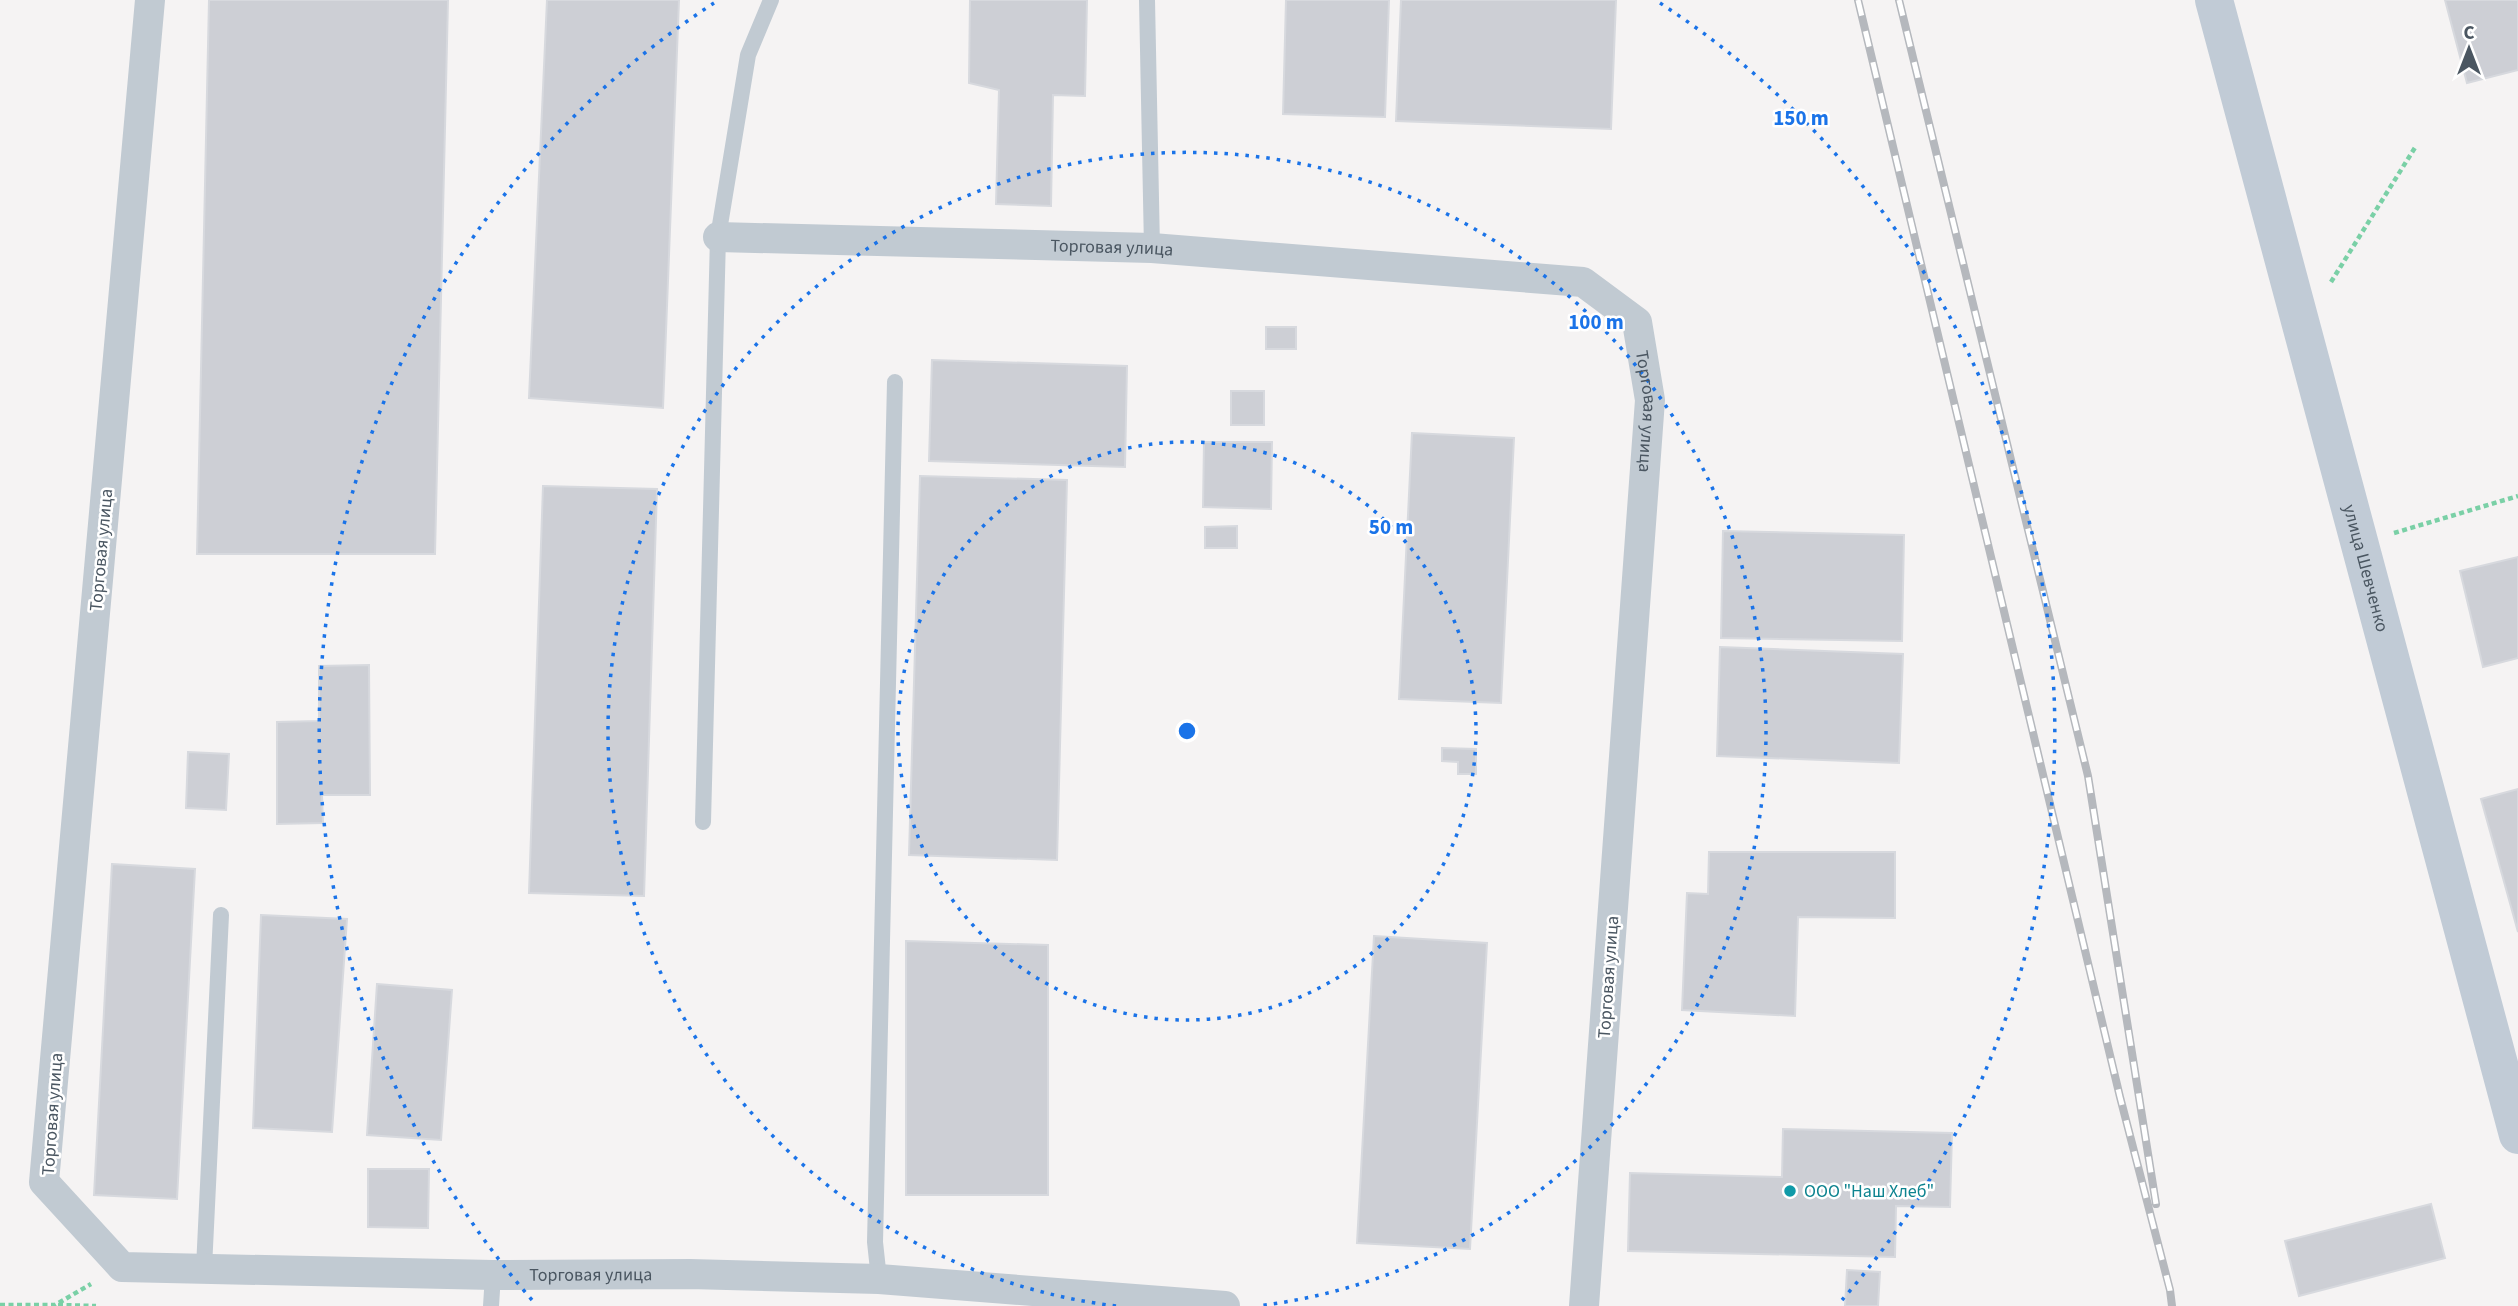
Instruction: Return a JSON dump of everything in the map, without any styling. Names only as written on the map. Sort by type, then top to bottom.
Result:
[{"type":"street","name":"Торговая улица","points":[[150,0],[44,1182],[122,1267],[493,1275],[690,1274],[879,1279],[1225,1306]]},
{"type":"street","name":"улица Шевченко","points":[[2214,0],[2516,1116]]},
{"type":"street","name":"Торговая улица","points":[[718,237],[1152,248],[1583,282],[1637,322],[1650,400],[1584,1306]]},
{"type":"lane","points":[[703,822],[718,237],[748,55],[771,0]]},
{"type":"lane","points":[[1147,0],[1152,248]]},
{"type":"lane","points":[[879,1279],[875,1242],[895,382]]},
{"type":"lane","points":[[204,1268],[220,915]]},
{"type":"lane","points":[[491,1306],[493,1275]]},
{"type":"path","points":[[2327,289],[2416,146]]},
{"type":"path","points":[[2390,534],[2518,496]]},
{"type":"path","points":[[55,1306],[122,1267]]},
{"type":"path","points":[[0,1305],[96,1306]]},
{"type":"building","points":[[209,0],[448,0],[435,554],[197,554]]},
{"type":"building","points":[[547,0],[679,0],[663,408],[529,398]]},
{"type":"building","points":[[970,0],[1087,0],[1085,96],[1053,95],[1051,206],[996,204],[999,90],[969,83]]},
{"type":"building","points":[[1286,0],[1389,0],[1385,117],[1283,114]]},
{"type":"building","points":[[1401,0],[1616,0],[1611,129],[1396,121]]},
{"type":"building","points":[[2445,0],[2518,0],[2518,70],[2467,83]]},
{"type":"building","points":[[1266,327],[1296,327],[1296,349],[1266,349]]},
{"type":"building","points":[[932,360],[1127,366],[1125,467],[929,461]]},
{"type":"building","points":[[1231,391],[1264,391],[1264,425],[1231,425]]},
{"type":"building","points":[[1412,433],[1514,438],[1501,703],[1399,699]]},
{"type":"building","points":[[1204,442],[1272,442],[1271,509],[1203,507]]},
{"type":"building","points":[[920,476],[1067,480],[1057,860],[909,855]]},
{"type":"building","points":[[543,486],[657,489],[644,896],[529,893]]},
{"type":"building","points":[[1237,526],[1237,548],[1205,548],[1205,527]]},
{"type":"building","points":[[1723,531],[1904,535],[1902,641],[1721,638]]},
{"type":"building","points":[[2518,557],[2518,658],[2483,667],[2460,571]]},
{"type":"building","points":[[1720,647],[1903,654],[1899,763],[1717,756]]},
{"type":"building","points":[[369,665],[370,795],[322,795],[323,823],[277,824],[277,722],[319,721],[319,666]]},
{"type":"building","points":[[1442,748],[1476,749],[1476,774],[1458,774],[1458,762],[1442,761]]},
{"type":"building","points":[[188,752],[229,754],[226,810],[186,808]]},
{"type":"building","points":[[2518,789],[2518,932],[2481,799]]},
{"type":"building","points":[[1709,852],[1895,852],[1895,918],[1798,917],[1795,1016],[1682,1010],[1687,893],[1708,894]]},
{"type":"building","points":[[112,864],[195,869],[177,1199],[94,1195]]},
{"type":"building","points":[[261,915],[347,919],[332,1132],[253,1128]]},
{"type":"building","points":[[1374,936],[1487,943],[1470,1249],[1357,1243]]},
{"type":"building","points":[[906,941],[1048,945],[1048,1195],[906,1195]]},
{"type":"building","points":[[377,984],[452,990],[441,1140],[367,1135]]},
{"type":"building","name":"ООО \"Наш Хлеб\"","points":[[1783,1129],[1952,1133],[1950,1207],[1896,1206],[1895,1257],[1628,1251],[1630,1173],[1782,1177]]},
{"type":"building","points":[[368,1169],[429,1169],[428,1228],[368,1227]]},
{"type":"building","points":[[2431,1204],[2445,1258],[2299,1296],[2285,1241]]},
{"type":"building","points":[[1847,1270],[1880,1272],[1878,1306],[1845,1306]]},
{"type":"railway","points":[[1858,0],[2172,1306]]},
{"type":"railway","points":[[1899,0],[2088,776],[2156,1204]]},
{"type":"place","name":"ООО \"Наш Хлеб\"","points":[[1790,1191]]}]
